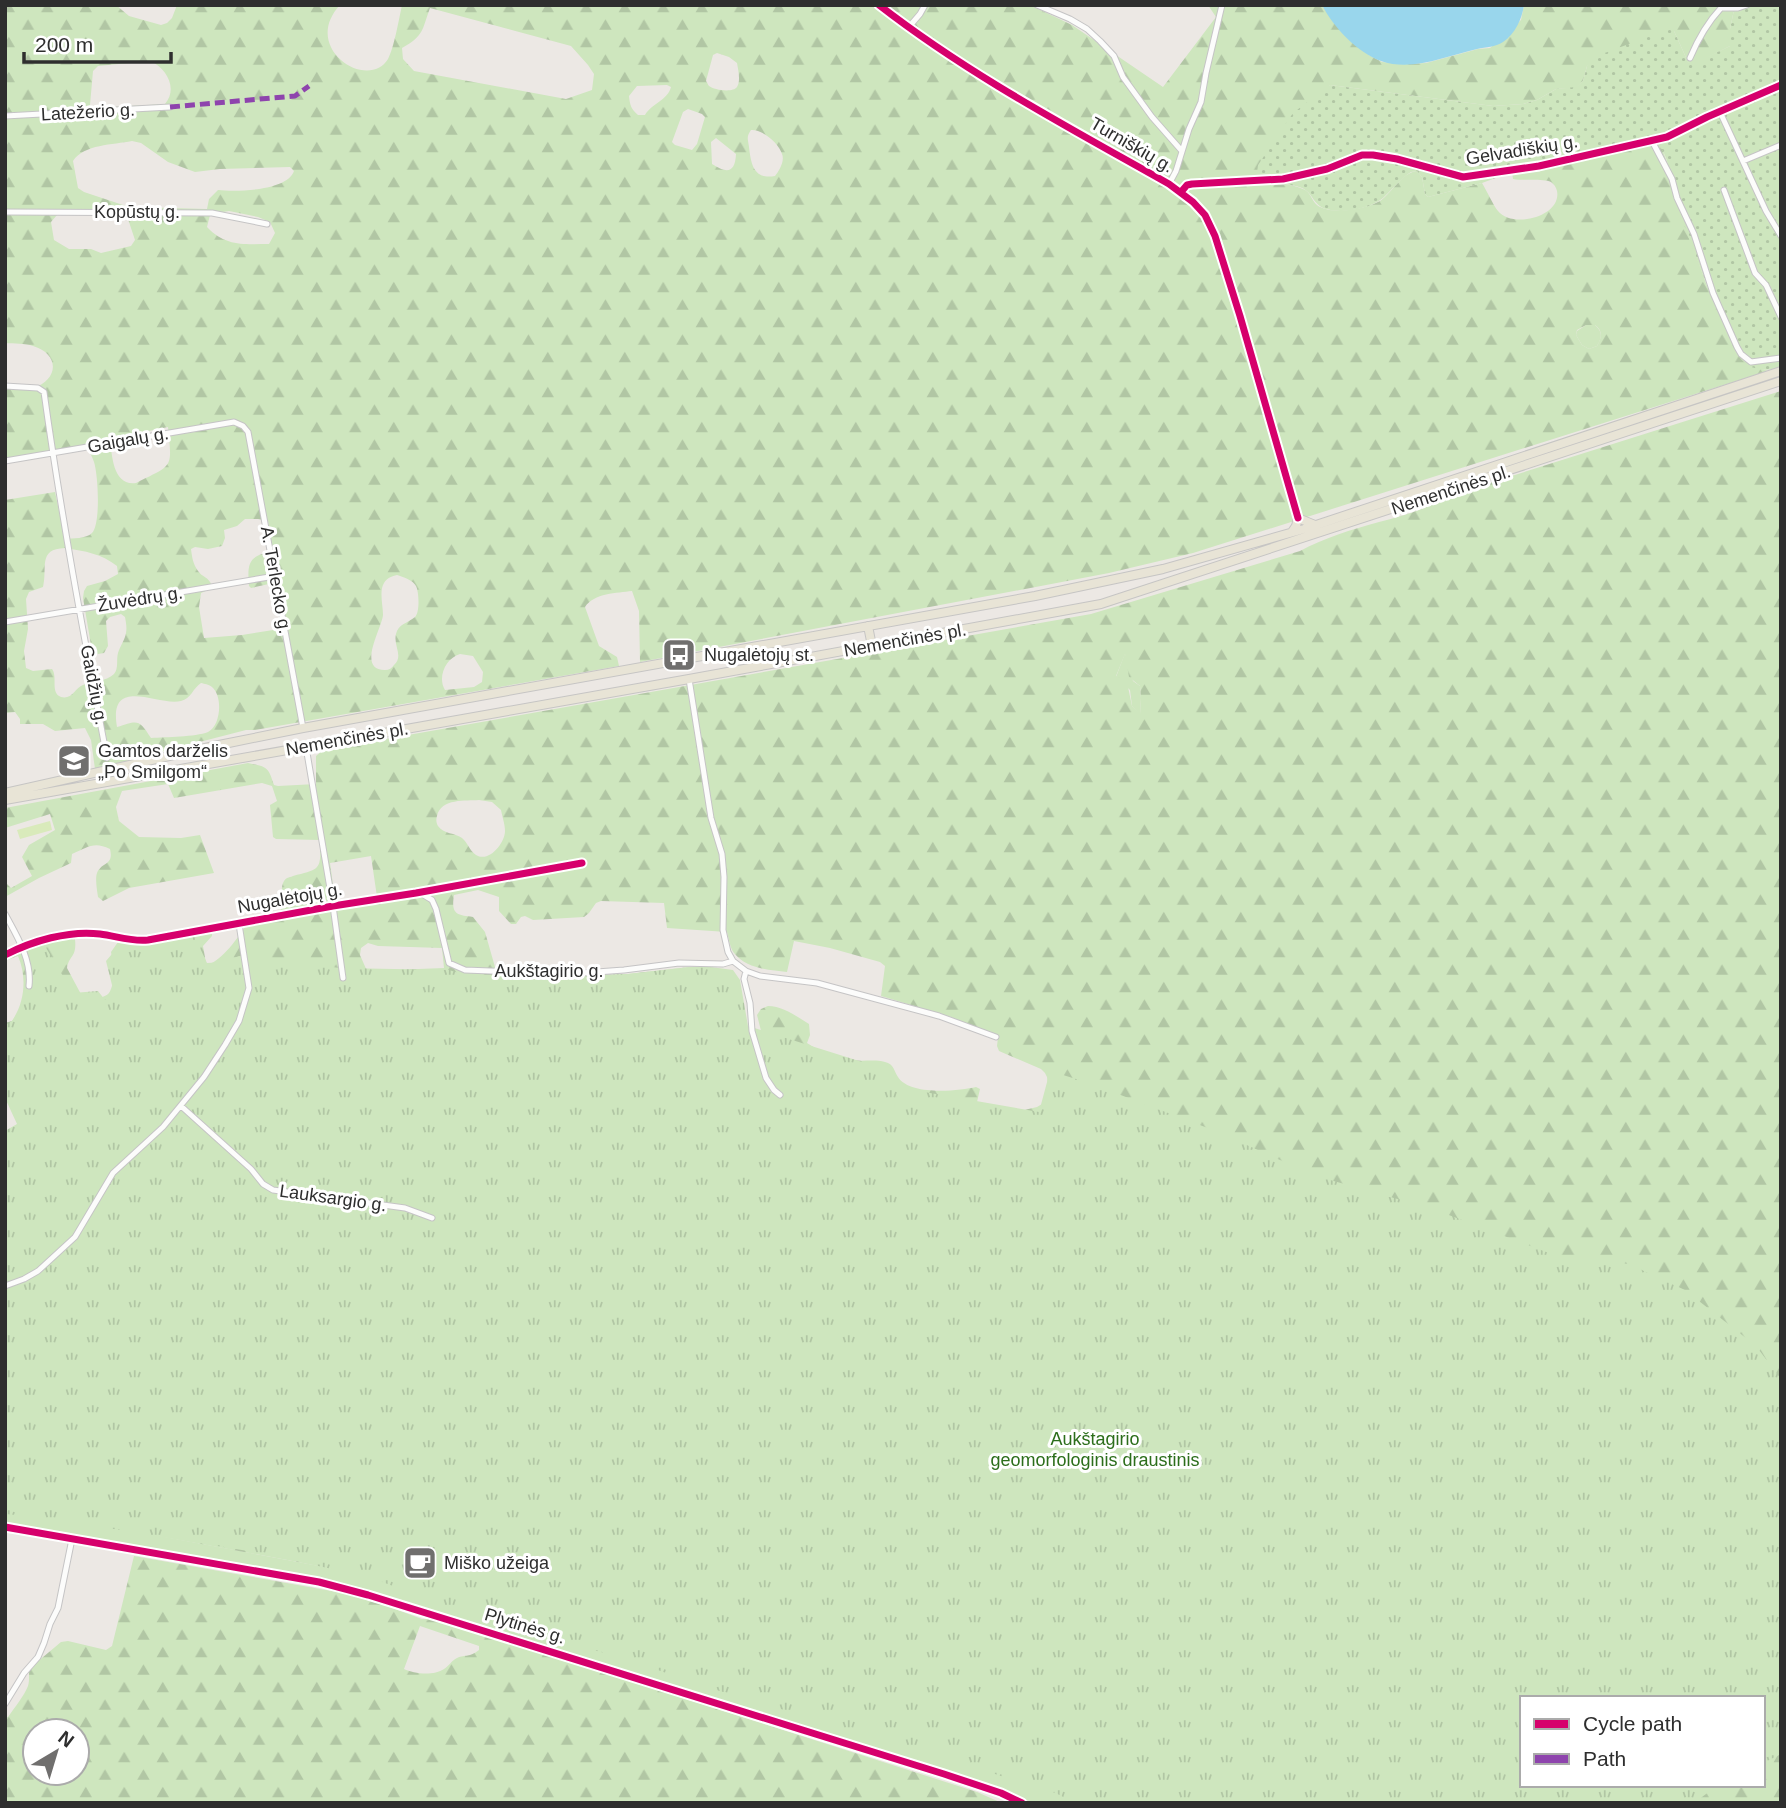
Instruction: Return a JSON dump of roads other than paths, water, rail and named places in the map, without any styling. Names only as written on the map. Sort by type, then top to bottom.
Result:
[{"type":"main road","name":"Nemenčinės pl.","points":[[5,800],[689,680],[1101,604],[1238,560],[1781,372]]},
{"type":"main road","name":"Nemenčinės pl.","points":[[5,793],[303,728],[1115,580],[1410,499],[1781,382]]},
{"type":"main road","points":[[1292,532],[1298,518],[1315,525]]},
{"type":"main road","points":[[1235,549],[1238,560]]},
{"type":"main road","points":[[868,626],[872,646]]},
{"type":"main road","points":[[303,728],[306,747]]},
{"type":"main road","name":"Plytinės g.","points":[[5,1527],[319,1583],[368,1595],[944,1774],[1022,1803]]},
{"type":"street","name":"Turniškių g.","points":[[879,5],[985,79],[1169,184],[1205,215],[1215,236],[1240,316],[1298,518]]},
{"type":"street","points":[[908,27],[925,5]]},
{"type":"street","points":[[1037,5],[1079,24],[1100,41],[1114,56],[1122,77],[1181,150]]},
{"type":"street","points":[[1169,184],[1201,102],[1222,5]]},
{"type":"street","points":[[1690,58],[1697,42],[1721,8],[1747,5]]},
{"type":"street","name":"Gelvadiškių g.","points":[[1181,192],[1187,185],[1192,184],[1283,178],[1327,169],[1362,155],[1397,159],[1463,177],[1539,166],[1667,136],[1781,85]]},
{"type":"street","name":"Latežerio g.","points":[[5,116],[170,107]]},
{"type":"street","points":[[1720,112],[1766,211],[1781,236]]},
{"type":"street","points":[[1652,141],[1672,179],[1676,198],[1694,234],[1713,293],[1741,354],[1751,362],[1781,358]]},
{"type":"street","points":[[1743,161],[1781,145]]},
{"type":"street","points":[[1724,190],[1755,273],[1766,285],[1781,317]]},
{"type":"street","name":"Kopūstų g.","points":[[5,212],[212,213],[267,224]]},
{"type":"street","name":"Gaidžių g.","points":[[5,386],[38,388],[44,392],[72,571],[107,758]]},
{"type":"street","name":"Gaigalų g.","points":[[5,461],[234,422],[248,432]]},
{"type":"street","name":"A. Terlecko g.","points":[[248,432],[303,728]]},
{"type":"street","name":"Žuvėdrų g.","points":[[5,622],[275,576]]},
{"type":"street","points":[[689,680],[710,818],[722,854],[723,930],[733,961],[746,971],[772,978],[817,983],[939,1016],[996,1037]]},
{"type":"street","points":[[306,747],[343,978]]},
{"type":"street","points":[[99,772],[107,758],[120,767]]},
{"type":"street","name":"Nugalėtojų g.","points":[[5,955],[49,939],[85,933],[140,941],[582,863]]},
{"type":"street","name":"Aukštagirio g.","points":[[416,893],[425,894],[432,900],[449,963],[465,970],[569,974],[679,963],[723,964],[733,961]]},
{"type":"street","points":[[5,914],[29,970],[29,986]]},
{"type":"street","points":[[5,1286],[31,1275],[68,1244],[80,1230],[113,1173],[163,1127],[204,1077],[239,1021],[249,988],[239,924]]},
{"type":"street","points":[[746,971],[744,979],[750,1003],[752,1031],[766,1078],[780,1095]]},
{"type":"street","name":"Lauksargio g.","points":[[181,1106],[251,1169],[263,1184],[273,1190],[405,1208],[432,1218]]},
{"type":"street","points":[[5,1704],[24,1673],[38,1657],[44,1643],[58,1608],[72,1539]]},
{"type":"water","points":[[1322,5],[1524,5],[1520,21],[1500,44],[1429,62],[1405,65],[1381,61],[1363,52],[1333,22]]},
{"type":"place","name":"Nugalėtojų st.","points":[[679,655]]},
{"type":"place","name":"Gamtos darželis „Po Smilgom“","points":[[74,761]]},
{"type":"place","name":"Miško užeiga","points":[[420,1563]]},
{"type":"park label","name":"Aukštagirio geomorfologinis draustinis","points":[[1095,1449]]}]
